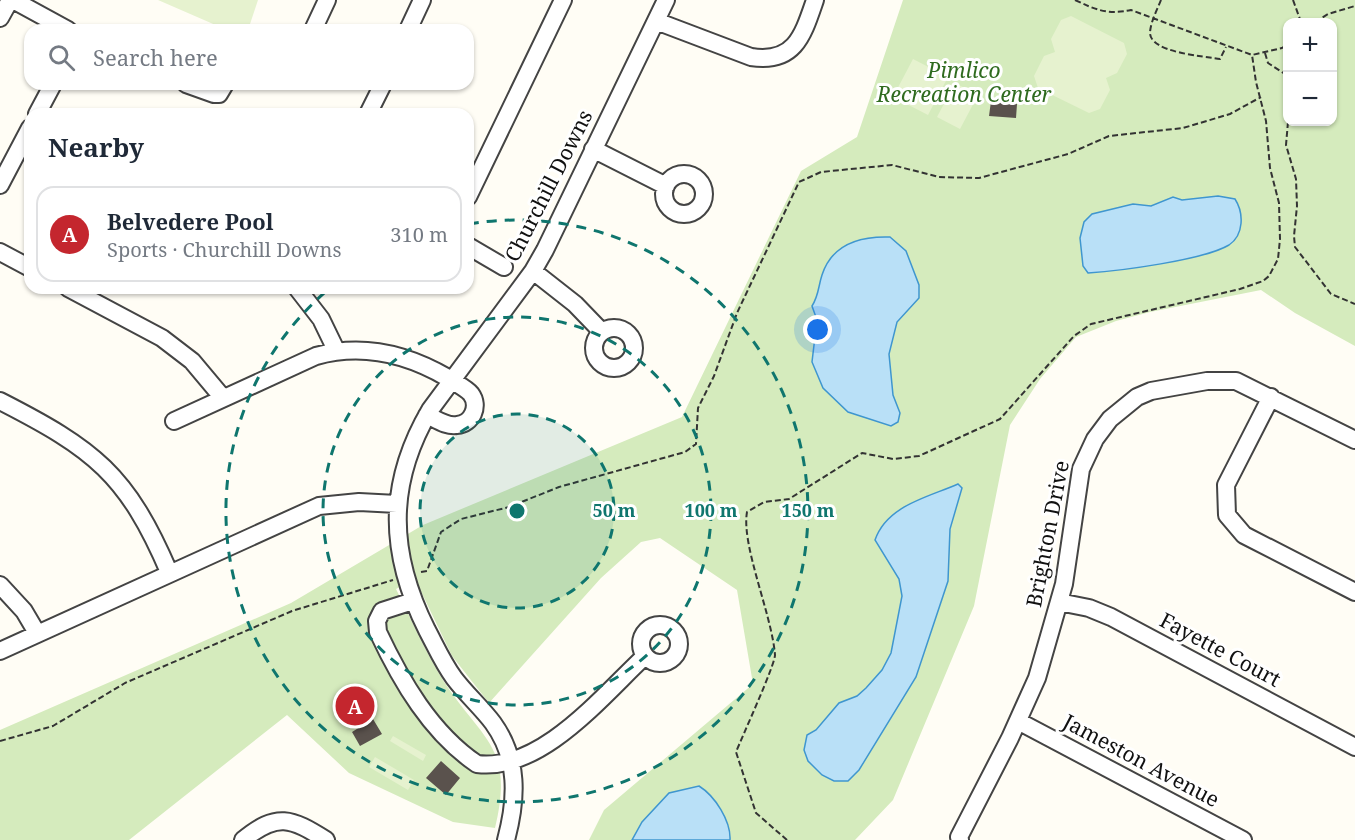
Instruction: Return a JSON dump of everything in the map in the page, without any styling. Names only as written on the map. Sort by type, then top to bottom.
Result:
[{"type":"street","points":[[0,18],[11,0],[57,24]]},
{"type":"street","points":[[316,24],[327,0]]},
{"type":"street","points":[[411,24],[422,0]]},
{"type":"street","points":[[474,185],[563,0]]},
{"type":"street","name":"Churchill Downs","points":[[506,840],[515,803],[516,784],[510,761],[493,723],[454,677],[439,654],[413,601],[405,576],[398,533],[397,504],[402,472],[409,451],[427,415],[533,272],[666,0]]},
{"type":"street","points":[[656,21],[751,57],[767,60],[782,55],[795,46],[804,33],[815,0]]},
{"type":"street","points":[[41,108],[50,90]]},
{"type":"street","points":[[203,90],[214,94],[219,94],[221,90]]},
{"type":"street","points":[[371,108],[380,90]]},
{"type":"street","points":[[0,185],[24,139]]},
{"type":"street","points":[[593,149],[666,186]]},
{"type":"street","points":[[474,250],[504,267]]},
{"type":"street","points":[[0,252],[24,265]]},
{"type":"street","points":[[533,272],[575,304],[602,332]]},
{"type":"street","points":[[79,294],[162,338],[192,361],[223,398]]},
{"type":"street","points":[[302,294],[321,319],[336,350]]},
{"type":"street","points":[[174,421],[285,369],[336,350],[357,349],[394,354],[432,368],[471,393],[475,401],[471,418],[456,426],[427,415]]},
{"type":"street","name":"Brighton Drive","points":[[960,840],[959,837],[1018,722],[1040,669],[1059,602],[1081,469],[1095,439],[1110,419],[1137,397],[1151,391],[1207,381],[1236,381],[1355,440]]},
{"type":"street","points":[[1271,397],[1226,485],[1227,515],[1244,535],[1355,592]]},
{"type":"street","points":[[0,401],[58,431],[91,454],[108,471],[145,519],[169,572]]},
{"type":"street","points":[[0,651],[169,572],[319,506],[359,502],[397,504]]},
{"type":"street","points":[[0,585],[24,610],[37,633]]},
{"type":"street","points":[[413,601],[382,611],[377,621],[378,632],[422,709],[468,758],[477,764],[510,761],[547,747],[645,656]]},
{"type":"street","name":"Fayette Court","points":[[1059,602],[1089,608],[1111,617],[1355,747]]},
{"type":"street","name":"Jameston Avenue","points":[[1018,722],[1243,840]]},
{"type":"street","points":[[243,840],[271,822],[283,820],[294,822],[326,840]]},
{"type":"path","points":[[1076,0],[1095,10],[1113,14],[1131,10],[1252,55],[1265,53],[1283,46]]},
{"type":"path","points":[[1161,0],[1150,33],[1153,42],[1161,48],[1220,59],[1227,46]]},
{"type":"path","points":[[1293,0],[1300,18]]},
{"type":"path","points":[[1322,18],[1355,6]]},
{"type":"path","points":[[1265,53],[1268,63],[1283,73]]},
{"type":"path","points":[[787,838],[756,813],[735,752],[775,657],[763,597],[744,526],[747,512],[764,501],[789,499],[862,453],[893,459],[919,456],[1000,419],[1074,336],[1092,324],[1240,289],[1263,281],[1269,276],[1278,259],[1279,203],[1270,168],[1261,97],[1252,55]]},
{"type":"path","points":[[0,741],[53,726],[125,683],[292,611],[427,571],[441,532],[461,519],[509,507],[559,487],[685,452],[696,444],[698,408],[714,376],[737,313],[799,182],[821,172],[892,165],[939,177],[980,177],[1068,154],[1109,136],[1183,128],[1230,114],[1261,97]]},
{"type":"path","points":[[1288,126],[1286,145],[1296,188],[1295,247],[1331,294],[1355,304]]},
{"type":"green space","points":[[158,0],[258,0],[250,24],[213,24]]},
{"type":"green space","name":"Pimlico Recreation Center","points":[[903,0],[1355,0],[1355,346],[1295,313],[1261,290],[1150,312],[1116,321],[1076,337],[1040,379],[1010,425],[974,606],[893,800],[855,840],[589,840],[604,810],[753,684],[737,590],[660,538],[641,542],[601,578],[489,703],[452,656],[415,579],[396,589],[436,669],[491,745],[501,778],[495,828],[453,822],[349,773],[287,715],[129,840],[0,840],[0,730],[291,603],[423,525],[682,417],[801,171],[857,137]]},
{"type":"green space","points":[[1071,16],[1124,43],[1127,54],[1117,73],[1106,78],[1110,90],[1100,109],[1089,113],[1038,88],[1034,76],[1044,56],[1055,52],[1051,39],[1061,20]]},
{"type":"green space","points":[[913,59],[948,77],[928,115],[893,97]]},
{"type":"green space","points":[[955,83],[978,95],[960,129],[937,117]]},
{"type":"green space","points":[[393,736],[426,755],[423,761],[390,741]]},
{"type":"green space","points":[[375,757],[414,780],[408,790],[369,767]]},
{"type":"water","points":[[1218,196],[1235,199],[1240,211],[1240,230],[1238,236],[1229,245],[1182,260],[1140,267],[1088,273],[1083,266],[1080,238],[1084,222],[1092,214],[1133,204],[1151,206],[1173,197],[1182,200]]},
{"type":"water","points":[[890,237],[906,251],[919,285],[919,298],[897,322],[889,354],[893,395],[900,413],[898,422],[891,426],[848,412],[823,388],[812,362],[817,320],[812,306],[827,264],[840,249],[858,240]]},
{"type":"water","points":[[958,484],[962,488],[950,529],[948,581],[916,677],[859,770],[848,781],[834,781],[822,775],[808,761],[804,750],[807,735],[816,730],[839,703],[857,696],[882,670],[891,653],[902,596],[899,579],[875,540],[889,518],[899,510]]},
{"type":"water","points":[[354,687],[369,712],[347,725],[341,714],[347,710],[339,695]]},
{"type":"water","points":[[699,786],[711,796],[721,810],[728,825],[730,840],[632,840],[642,822],[669,793]]},
{"type":"building","points":[[991,101],[1017,104],[1016,118],[989,116]]},
{"type":"building","points":[[373,719],[382,734],[360,746],[352,732]]},
{"type":"building","points":[[441,761],[460,778],[446,795],[426,778]]},
{"type":"place","name":"Belvedere Pool","points":[[355,706]]}]
